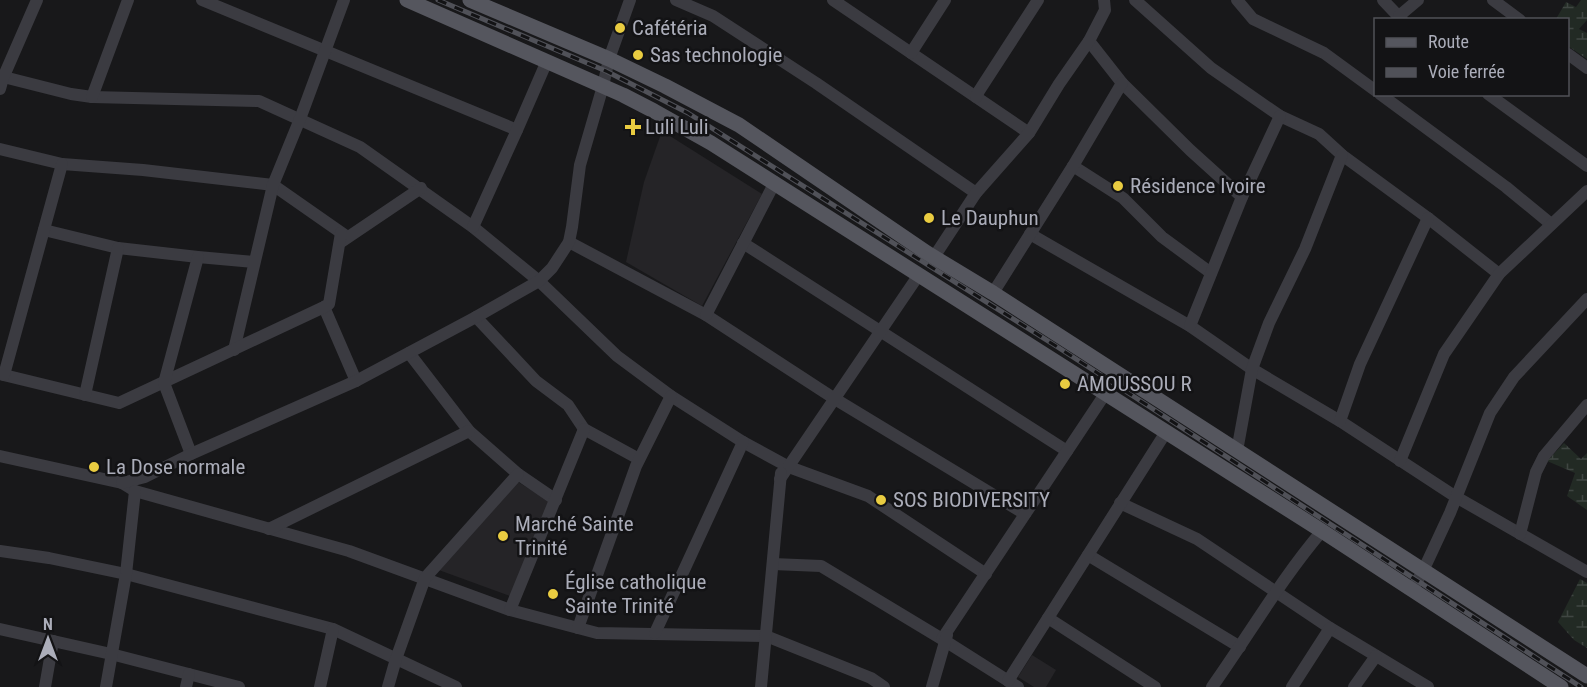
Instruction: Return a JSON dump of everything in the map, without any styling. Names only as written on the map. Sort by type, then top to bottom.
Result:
[{"type":"main road","points":[[407,0],[603,86],[672,121],[775,182],[1561,687]]},
{"type":"main road","points":[[470,0],[609,59],[739,125],[934,257],[1587,676]]},
{"type":"main road","points":[[566,70],[576,45]]},
{"type":"main road","points":[[1050,359],[1062,338]]},
{"type":"main road","points":[[1315,527],[1320,505]]},
{"type":"main road","points":[[1527,664],[1539,645]]},
{"type":"street","points":[[37,0],[1,81],[92,97],[259,101],[360,147],[473,226],[539,281],[617,356],[671,396],[743,442],[785,465],[868,496],[986,574]]},
{"type":"street","points":[[92,97],[128,0]]},
{"type":"street","points":[[201,0],[517,130]]},
{"type":"street","points":[[234,350],[273,185],[344,0]]},
{"type":"street","points":[[122,483],[145,477],[191,454],[356,381],[539,281],[569,242],[580,165],[609,59],[630,0]]},
{"type":"street","points":[[676,0],[713,16],[816,83],[976,193]]},
{"type":"street","points":[[833,0],[1029,133]]},
{"type":"street","points":[[911,53],[945,0]]},
{"type":"street","points":[[976,97],[1038,0]]},
{"type":"street","points":[[934,257],[976,193],[1029,133],[1089,41],[1105,10],[1104,0]]},
{"type":"street","points":[[1135,0],[1211,68],[1280,117],[1319,134],[1342,155],[1499,274]]},
{"type":"street","points":[[1237,0],[1253,19],[1324,52],[1374,90]]},
{"type":"street","points":[[1383,0],[1400,18],[1418,0]]},
{"type":"street","points":[[1493,0],[1517,18]]},
{"type":"street","points":[[1089,41],[1122,83],[1242,197]]},
{"type":"street","points":[[1569,55],[1587,68]]},
{"type":"street","points":[[473,226],[547,61]]},
{"type":"street","points":[[993,293],[1122,83]]},
{"type":"street","points":[[1383,96],[1506,187],[1551,225]]},
{"type":"street","points":[[1491,96],[1587,166]]},
{"type":"street","points":[[1190,326],[1242,197],[1280,117]]},
{"type":"street","points":[[0,149],[62,164],[143,170],[273,185],[343,238]]},
{"type":"street","points":[[1237,451],[1252,369],[1269,323],[1305,249],[1342,155]]},
{"type":"street","points":[[62,164],[2,375],[119,403],[329,304],[343,238],[421,188]]},
{"type":"street","points":[[1073,166],[1124,198],[1162,237],[1211,273]]},
{"type":"street","points":[[706,315],[775,182]]},
{"type":"street","points":[[1400,461],[1444,354],[1499,274],[1587,191]]},
{"type":"street","points":[[1340,421],[1360,364],[1428,218]]},
{"type":"street","points":[[44,230],[118,248],[254,262]]},
{"type":"street","points":[[1030,234],[1190,326],[1252,369],[1340,421],[1456,497],[1587,572]]},
{"type":"street","points":[[569,242],[706,315],[835,399],[1025,514]]},
{"type":"street","points":[[743,243],[1067,451]]},
{"type":"street","points":[[85,395],[118,248]]},
{"type":"street","points":[[191,454],[164,383],[198,257]]},
{"type":"street","points":[[761,687],[780,479],[785,465],[835,399],[918,276]]},
{"type":"street","points":[[1412,590],[1423,571],[1456,497],[1490,413],[1514,377],[1587,299]]},
{"type":"street","points":[[324,307],[356,381]]},
{"type":"street","points":[[476,317],[536,381],[568,405],[584,429],[639,459]]},
{"type":"street","points":[[410,353],[469,431],[518,474],[556,500]]},
{"type":"street","points":[[932,687],[946,636],[1105,394]]},
{"type":"street","points":[[578,628],[639,459],[671,396]]},
{"type":"street","points":[[1520,534],[1539,465],[1587,405]]},
{"type":"street","points":[[510,610],[584,429]]},
{"type":"street","points":[[268,529],[469,431]]},
{"type":"street","points":[[772,564],[821,566],[946,636],[1013,684],[1048,618],[1166,432]]},
{"type":"street","points":[[655,633],[743,442]]},
{"type":"street","points":[[0,456],[122,483],[135,491],[349,551],[510,610],[597,633],[766,636],[871,678],[884,687]]},
{"type":"street","points":[[388,687],[425,578],[518,474]]},
{"type":"street","points":[[106,687],[126,574],[135,491]]},
{"type":"street","points":[[1120,503],[1197,539],[1330,628],[1428,687]]},
{"type":"street","points":[[1212,687],[1304,552],[1315,527]]},
{"type":"street","points":[[0,551],[49,558],[126,574],[333,629],[456,687]]},
{"type":"street","points":[[1088,555],[1240,647]]},
{"type":"street","points":[[1048,618],[1155,687]]},
{"type":"street","points":[[1292,687],[1330,628]]},
{"type":"street","points":[[0,629],[111,654],[239,687]]},
{"type":"street","points":[[320,687],[333,629]]},
{"type":"street","points":[[45,687],[53,641]]},
{"type":"street","points":[[1354,687],[1376,656]]},
{"type":"street","points":[[186,687],[189,674]]},
{"type":"shaded area","points":[[662,131],[762,194],[702,306],[626,262],[644,182]]},
{"type":"shaded area","name":"Marché Sainte Trinité","points":[[518,482],[551,502],[513,597],[436,569]]},
{"type":"shaded area","points":[[1032,655],[1056,670],[1046,687],[1034,687],[1018,677]]},
{"type":"green space","points":[[1581,0],[1587,0],[1587,20],[1579,29],[1587,33],[1587,59],[1569,47],[1569,18],[1557,18],[1566,2],[1576,7]]},
{"type":"green space","points":[[1564,443],[1581,459],[1587,453],[1587,510],[1567,496],[1575,473],[1547,461]]},
{"type":"green space","points":[[1580,579],[1587,583],[1587,648],[1574,640],[1558,622]]},
{"type":"railway","points":[[438,0],[606,71],[688,113],[1056,346],[1581,687]]},
{"type":"place","name":"Cafétéria","points":[[620,28]]},
{"type":"place","name":"Sas technologie","points":[[638,55]]},
{"type":"place","name":"Luli Luli","points":[[633,127]]},
{"type":"place","name":"Résidence Ivoire","points":[[1118,186]]},
{"type":"place","name":"Le Dauphun","points":[[929,218]]},
{"type":"place","name":"AMOUSSOU R","points":[[1065,384]]},
{"type":"place","name":"La Dose normale","points":[[94,467]]},
{"type":"place","name":"SOS BIODIVERSITY","points":[[881,500]]},
{"type":"place","name":"Marché Sainte Trinité","points":[[503,536]]},
{"type":"place","name":"Église catholique Sainte Trinité","points":[[553,594]]}]
